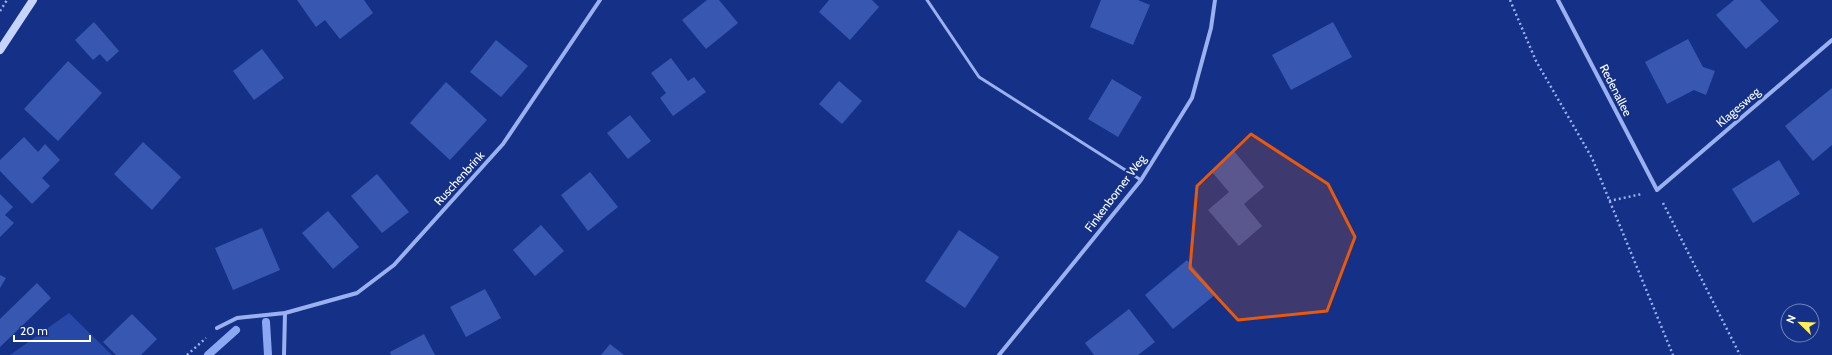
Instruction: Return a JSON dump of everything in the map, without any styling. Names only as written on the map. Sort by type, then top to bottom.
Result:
[{"type":"main road","points":[[0,50],[33,0]]},
{"type":"street","name":"Ruschenbrink","points":[[217,328],[237,318],[285,313],[357,293],[394,265],[503,144],[600,0]]},
{"type":"street","name":"Finkenborner Weg","points":[[998,355],[1141,180],[1192,98],[1211,28],[1215,0]]},
{"type":"street","name":"Redenallee","points":[[1558,0],[1657,190]]},
{"type":"street","name":"Klagesweg","points":[[1657,190],[1832,40]]},
{"type":"street","points":[[284,355],[285,313]]},
{"type":"lane","points":[[927,0],[979,77],[1141,180]]},
{"type":"path","points":[[0,11],[7,0]]},
{"type":"path","points":[[1510,0],[1536,61],[1592,158],[1673,355]]},
{"type":"path","points":[[1609,202],[1657,190],[1740,355]]},
{"type":"path","points":[[187,355],[217,328]]},
{"type":"highlighted area","points":[[1251,134],[1328,184],[1355,237],[1327,311],[1238,320],[1190,268],[1197,186]]},
{"type":"shaded area","points":[[69,313],[112,355],[10,355]]},
{"type":"building","points":[[297,0],[364,0],[373,13],[340,39],[325,20],[316,27]]},
{"type":"building","points":[[707,0],[719,0],[738,23],[706,49],[682,20]]},
{"type":"building","points":[[829,0],[872,0],[879,7],[850,40],[819,12]]},
{"type":"building","points":[[1101,0],[1138,0],[1150,5],[1133,45],[1090,27]]},
{"type":"building","points":[[1734,0],[1760,0],[1779,21],[1746,49],[1716,15]]},
{"type":"building","points":[[94,22],[119,51],[107,62],[100,54],[93,60],[75,40]]},
{"type":"building","points":[[1333,22],[1352,57],[1291,90],[1272,55]]},
{"type":"building","points":[[1688,39],[1703,67],[1715,71],[1706,95],[1694,90],[1667,104],[1645,62]]},
{"type":"building","points":[[496,40],[528,66],[501,97],[470,72]]},
{"type":"building","points":[[262,49],[284,78],[254,100],[233,71]]},
{"type":"building","points":[[671,58],[688,81],[694,77],[706,92],[673,116],[660,98],[666,93],[651,73]]},
{"type":"building","points":[[68,61],[102,93],[58,141],[24,109]]},
{"type":"building","points":[[1112,79],[1142,97],[1118,137],[1088,119]]},
{"type":"building","points":[[839,81],[862,101],[842,124],[819,104]]},
{"type":"building","points":[[446,82],[487,120],[450,160],[410,123]]},
{"type":"building","points":[[1832,88],[1832,145],[1813,161],[1785,126]]},
{"type":"building","points":[[630,115],[651,141],[628,159],[607,133]]},
{"type":"building","points":[[24,137],[38,152],[45,144],[60,160],[42,178],[50,186],[32,204],[0,171],[0,160]]},
{"type":"building","points":[[143,142],[181,177],[152,210],[114,174]]},
{"type":"building","points":[[1234,151],[1264,187],[1244,204],[1262,226],[1239,246],[1208,210],[1229,192],[1211,171]]},
{"type":"building","points":[[1779,160],[1800,194],[1753,223],[1732,189]]},
{"type":"building","points":[[590,172],[618,207],[588,231],[561,195]]},
{"type":"building","points":[[377,174],[409,212],[382,233],[351,196]]},
{"type":"building","points":[[0,194],[13,207],[5,215],[14,223],[0,237]]},
{"type":"building","points":[[328,211],[359,247],[333,269],[302,233]]},
{"type":"building","points":[[541,225],[564,251],[535,276],[513,250]]},
{"type":"building","points":[[262,228],[280,270],[233,290],[215,248]]},
{"type":"building","points":[[959,230],[999,257],[965,308],[925,281]]},
{"type":"building","points":[[1187,260],[1216,294],[1173,329],[1145,295]]},
{"type":"building","points":[[0,275],[6,278],[0,288]]},
{"type":"building","points":[[37,283],[51,298],[0,347],[0,319]]},
{"type":"building","points":[[485,289],[501,318],[466,337],[450,307]]},
{"type":"building","points":[[1129,309],[1155,342],[1138,355],[1094,355],[1085,343]]},
{"type":"building","points":[[132,314],[157,339],[141,355],[116,355],[103,342]]},
{"type":"building","points":[[424,334],[435,355],[391,355],[390,352]]},
{"type":"building","points":[[610,344],[624,355],[601,355]]},
{"type":"waterway","points":[[266,322],[268,355]]},
{"type":"waterway","points":[[208,355],[236,330]]}]
